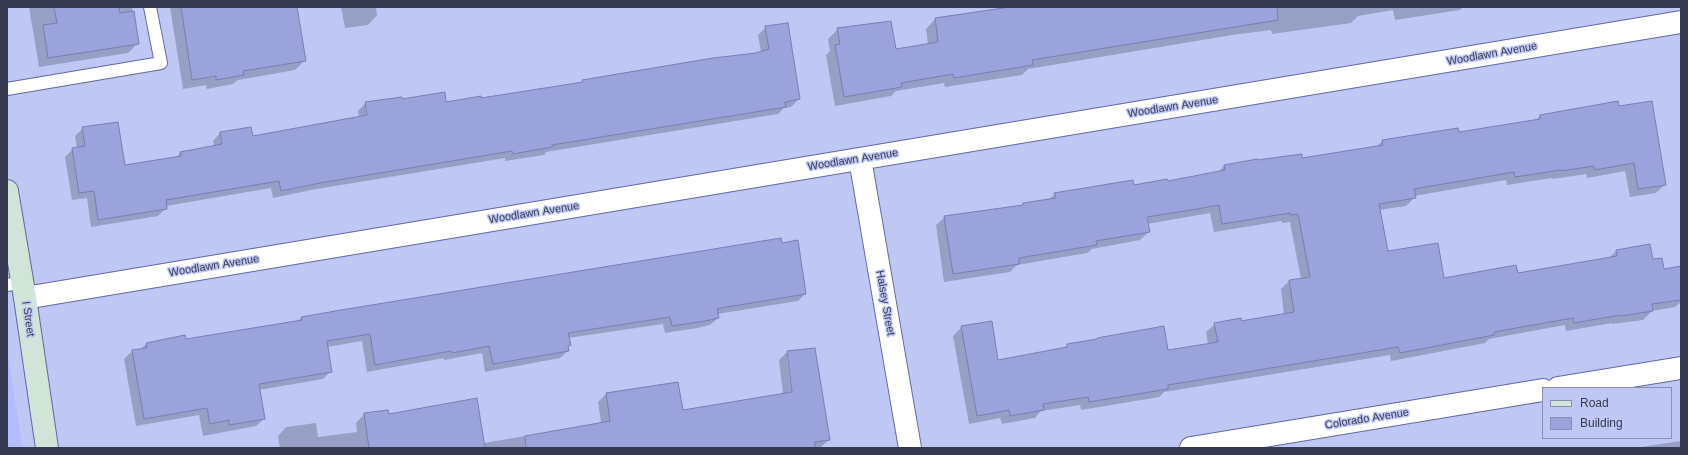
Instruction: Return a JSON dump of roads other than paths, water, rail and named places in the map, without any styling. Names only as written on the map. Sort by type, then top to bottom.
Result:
[{"type":"street","name":"Woodlawn Avenue","points":[[18,288],[860,159],[1681,22]]},
{"type":"street","name":"Halsey Street","points":[[860,159],[910,448]]},
{"type":"street","name":"I Street","points":[[7,191],[18,288],[47,448]]},
{"type":"street","points":[[1564,387],[1681,368]]},
{"type":"street","name":"Colorado Avenue","points":[[1190,448],[1542,390]]},
{"type":"lane","points":[[7,89],[161,63],[150,7]]}]
